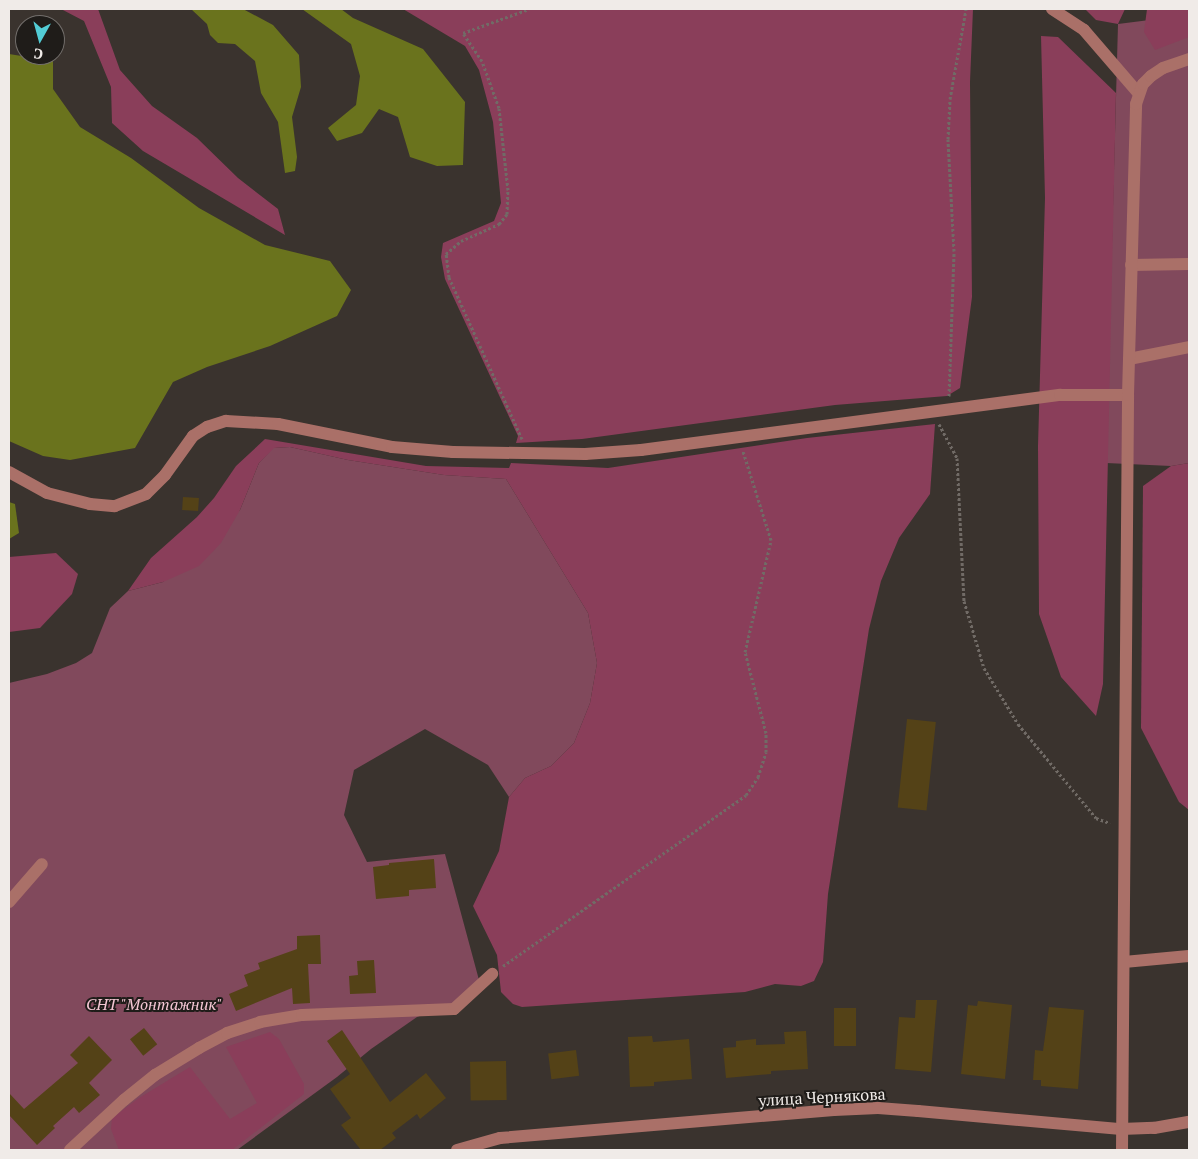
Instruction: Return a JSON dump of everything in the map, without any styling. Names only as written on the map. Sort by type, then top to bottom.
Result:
[{"type":"street","points":[[1052,9],[1084,30],[1139,94]]},
{"type":"street","points":[[1122,1150],[1128,395],[1136,104],[1142,84],[1151,76],[1163,68],[1189,59]]},
{"type":"street","points":[[1131,265],[1189,264]]},
{"type":"street","points":[[1129,359],[1189,347]]},
{"type":"street","points":[[9,472],[47,493],[90,504],[115,506],[146,494],[165,475],[193,436],[207,427],[226,420],[278,424],[392,447],[522,454],[641,450],[1060,395],[1128,395]]},
{"type":"street","points":[[9,902],[42,864]]},
{"type":"street","points":[[1124,962],[1189,956]]},
{"type":"street","points":[[70,1150],[124,1100],[155,1075],[226,1033],[260,1022],[302,1016],[454,1009],[492,974]]},
{"type":"street","name":"улица Чернякова","points":[[457,1150],[510,1138],[878,1108],[1121,1129],[1154,1128],[1189,1122]]},
{"type":"path","points":[[522,454],[522,436],[449,277],[446,254],[461,241],[499,224],[507,214],[508,190],[499,108],[482,61],[463,33],[529,9]]},
{"type":"path","points":[[949,411],[954,251],[948,139],[950,99],[966,9]]},
{"type":"path","points":[[933,413],[957,458],[964,601],[984,668],[1018,724],[1096,818],[1125,827]]},
{"type":"path","points":[[492,974],[746,795],[758,777],[766,752],[766,733],[745,652],[771,540],[738,436]]},
{"type":"green space","points":[[1189,15],[1189,463],[1171,466],[1106,463],[1118,24]]},
{"type":"green space","name":"СНТ \"Монтажник\"","points":[[290,447],[348,460],[444,475],[506,479],[588,613],[597,663],[590,703],[574,743],[551,766],[525,778],[509,797],[488,765],[425,729],[354,770],[344,815],[367,862],[445,854],[479,980],[457,1002],[417,1017],[371,1049],[337,1077],[237,1150],[9,1150],[9,683],[47,674],[76,663],[92,653],[110,608],[128,591],[163,582],[240,510],[259,463],[273,448]]},
{"type":"shaded area","points":[[61,9],[98,9],[120,70],[152,106],[197,138],[238,178],[278,209],[285,235],[143,151],[112,123],[111,87],[84,21]]},
{"type":"shaded area","points":[[191,9],[243,9],[273,25],[299,55],[301,87],[292,117],[297,157],[295,171],[285,173],[278,122],[261,93],[255,61],[235,44],[218,43],[210,35],[207,24]]},
{"type":"shaded area","points":[[302,9],[341,9],[353,18],[423,49],[465,102],[463,165],[437,166],[410,157],[398,117],[379,109],[362,133],[337,141],[328,128],[356,105],[360,76],[351,44]]},
{"type":"shaded area","points":[[403,9],[973,9],[970,82],[972,297],[960,388],[947,396],[835,405],[582,439],[516,443],[518,436],[445,279],[441,257],[443,243],[494,221],[501,203],[493,122],[479,70],[465,46]]},
{"type":"shaded area","points":[[1085,9],[1125,9],[1118,24],[1096,20]]},
{"type":"shaded area","points":[[1147,9],[1189,9],[1189,37],[1155,50],[1144,32]]},
{"type":"shaded area","points":[[1041,36],[1058,37],[1116,93],[1103,684],[1096,716],[1061,677],[1039,614],[1038,446],[1045,198]]},
{"type":"shaded area","points":[[9,54],[15,55],[15,65],[53,65],[53,89],[80,127],[131,158],[199,208],[265,245],[330,261],[351,290],[337,316],[270,346],[207,367],[173,382],[135,448],[70,460],[43,456],[9,441]]},
{"type":"shaded area","points":[[935,424],[930,494],[899,538],[881,581],[869,629],[828,894],[823,962],[814,981],[801,986],[775,984],[745,992],[522,1007],[513,1004],[501,992],[497,955],[473,906],[499,851],[509,797],[525,778],[551,766],[574,743],[590,703],[597,663],[588,613],[506,479],[444,475],[348,460],[290,447],[274,448],[259,463],[240,510],[221,543],[199,566],[163,582],[128,591],[151,558],[197,517],[214,498],[236,466],[265,439],[426,466],[509,468],[511,463],[608,468],[807,438]]},
{"type":"shaded area","points":[[1189,463],[1189,810],[1179,802],[1141,728],[1143,486],[1171,466]]},
{"type":"shaded area","points":[[9,502],[15,504],[19,533],[9,539]]},
{"type":"shaded area","points":[[56,553],[78,574],[72,594],[40,628],[9,632],[9,557]]},
{"type":"shaded area","points":[[270,1032],[279,1039],[304,1084],[304,1094],[232,1150],[119,1150],[111,1129],[112,1118],[139,1098],[190,1067],[230,1119],[257,1103],[226,1047]]},
{"type":"building","points":[[183,497],[199,498],[198,511],[182,510]]},
{"type":"building","points":[[907,719],[936,722],[927,811],[898,808]]},
{"type":"building","points":[[434,859],[436,888],[409,890],[409,896],[376,899],[373,867],[389,865],[389,863]]},
{"type":"building","points":[[320,935],[321,964],[308,964],[310,1003],[293,1004],[292,988],[236,1011],[229,994],[248,986],[244,975],[260,969],[258,963],[297,949],[297,936]]},
{"type":"building","points":[[374,960],[376,993],[350,994],[349,976],[358,975],[357,961]]},
{"type":"building","points":[[916,1000],[937,1000],[931,1072],[895,1069],[899,1017],[915,1018]]},
{"type":"building","points":[[978,1001],[1012,1005],[1005,1079],[961,1074],[968,1005],[977,1006]]},
{"type":"building","points":[[1049,1007],[1084,1010],[1078,1089],[1041,1086],[1041,1080],[1033,1080],[1035,1050],[1043,1051]]},
{"type":"building","points":[[834,1008],[856,1008],[856,1046],[834,1046]]},
{"type":"building","points":[[144,1028],[157,1044],[143,1056],[130,1039]]},
{"type":"building","points":[[342,1030],[390,1102],[426,1073],[446,1098],[420,1119],[417,1114],[392,1133],[396,1138],[380,1150],[361,1150],[341,1125],[351,1118],[330,1089],[350,1074],[327,1041]]},
{"type":"building","points":[[806,1031],[808,1069],[771,1071],[771,1074],[726,1078],[723,1048],[736,1047],[736,1041],[756,1039],[756,1045],[785,1044],[784,1032]]},
{"type":"building","points":[[89,1036],[112,1060],[89,1083],[100,1095],[79,1113],[74,1107],[53,1126],[55,1128],[37,1145],[9,1115],[9,1093],[24,1109],[78,1063],[70,1055]]},
{"type":"building","points":[[652,1036],[653,1042],[689,1039],[692,1079],[654,1082],[654,1086],[630,1087],[628,1037]]},
{"type":"building","points":[[576,1050],[579,1076],[551,1079],[548,1053]]},
{"type":"building","points":[[506,1061],[507,1100],[471,1101],[470,1062]]}]
